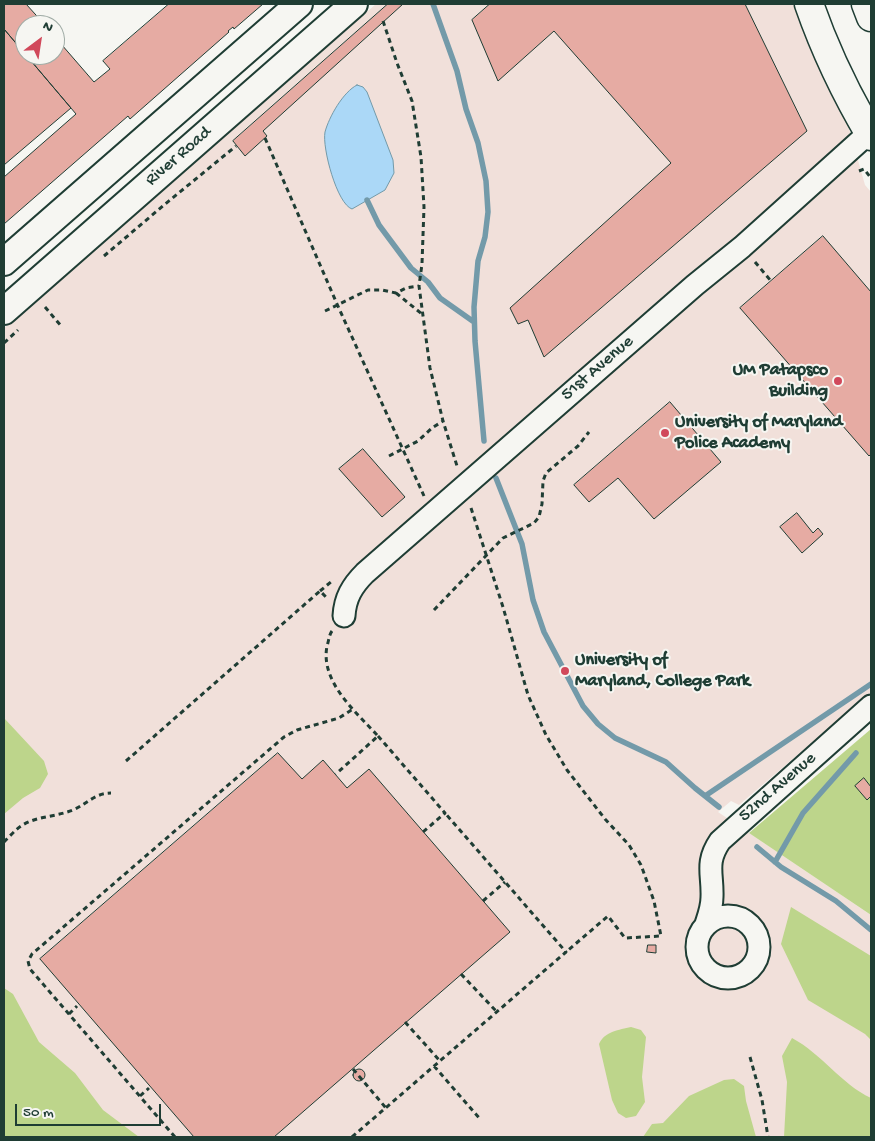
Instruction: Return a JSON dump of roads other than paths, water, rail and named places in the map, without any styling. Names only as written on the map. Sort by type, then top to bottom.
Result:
[{"type":"main road","points":[[809,4],[846,92],[871,134]]},
{"type":"main road","points":[[866,4],[871,17]]},
{"type":"street","name":"River Road","points":[[4,262],[299,4]]},
{"type":"street","name":"River Road","points":[[4,311],[354,4]]},
{"type":"street","name":"51st Avenue","points":[[344,616],[344,606],[348,594],[365,573],[464,485],[871,134]]},
{"type":"street","name":"52nd Avenue","points":[[706,924],[712,903],[711,857],[720,841],[871,706]]},
{"type":"street","points":[[711,884],[730,907],[749,924],[759,942],[756,960],[741,975],[727,978],[712,973],[700,961],[697,951],[700,933],[706,924],[716,918],[726,916],[739,918],[749,924]]},
{"type":"water","points":[[357,85],[363,87],[367,92],[393,160],[394,173],[385,190],[352,209],[346,205],[336,187],[328,162],[325,132],[337,105]]},
{"type":"waterway","points":[[433,4],[457,71],[466,109],[478,143],[486,181],[488,212],[485,237],[478,261],[474,307],[475,341],[484,441]]},
{"type":"waterway","points":[[367,200],[379,225],[411,268],[428,282],[440,298],[474,322]]},
{"type":"waterway","points":[[496,478],[522,544],[533,600],[544,632],[583,706],[598,724],[615,738],[666,762],[719,807]]},
{"type":"waterway","points":[[705,796],[871,684]]},
{"type":"waterway","points":[[775,862],[803,813],[856,753]]},
{"type":"waterway","points":[[757,847],[781,867],[836,901],[871,930]]},
{"type":"place","name":"UM Patapsco Building","points":[[838,381]]},
{"type":"place","name":"University of Maryland Police Academy","points":[[665,433]]},
{"type":"place","name":"University of Maryland, College Park","points":[[565,671]]}]
